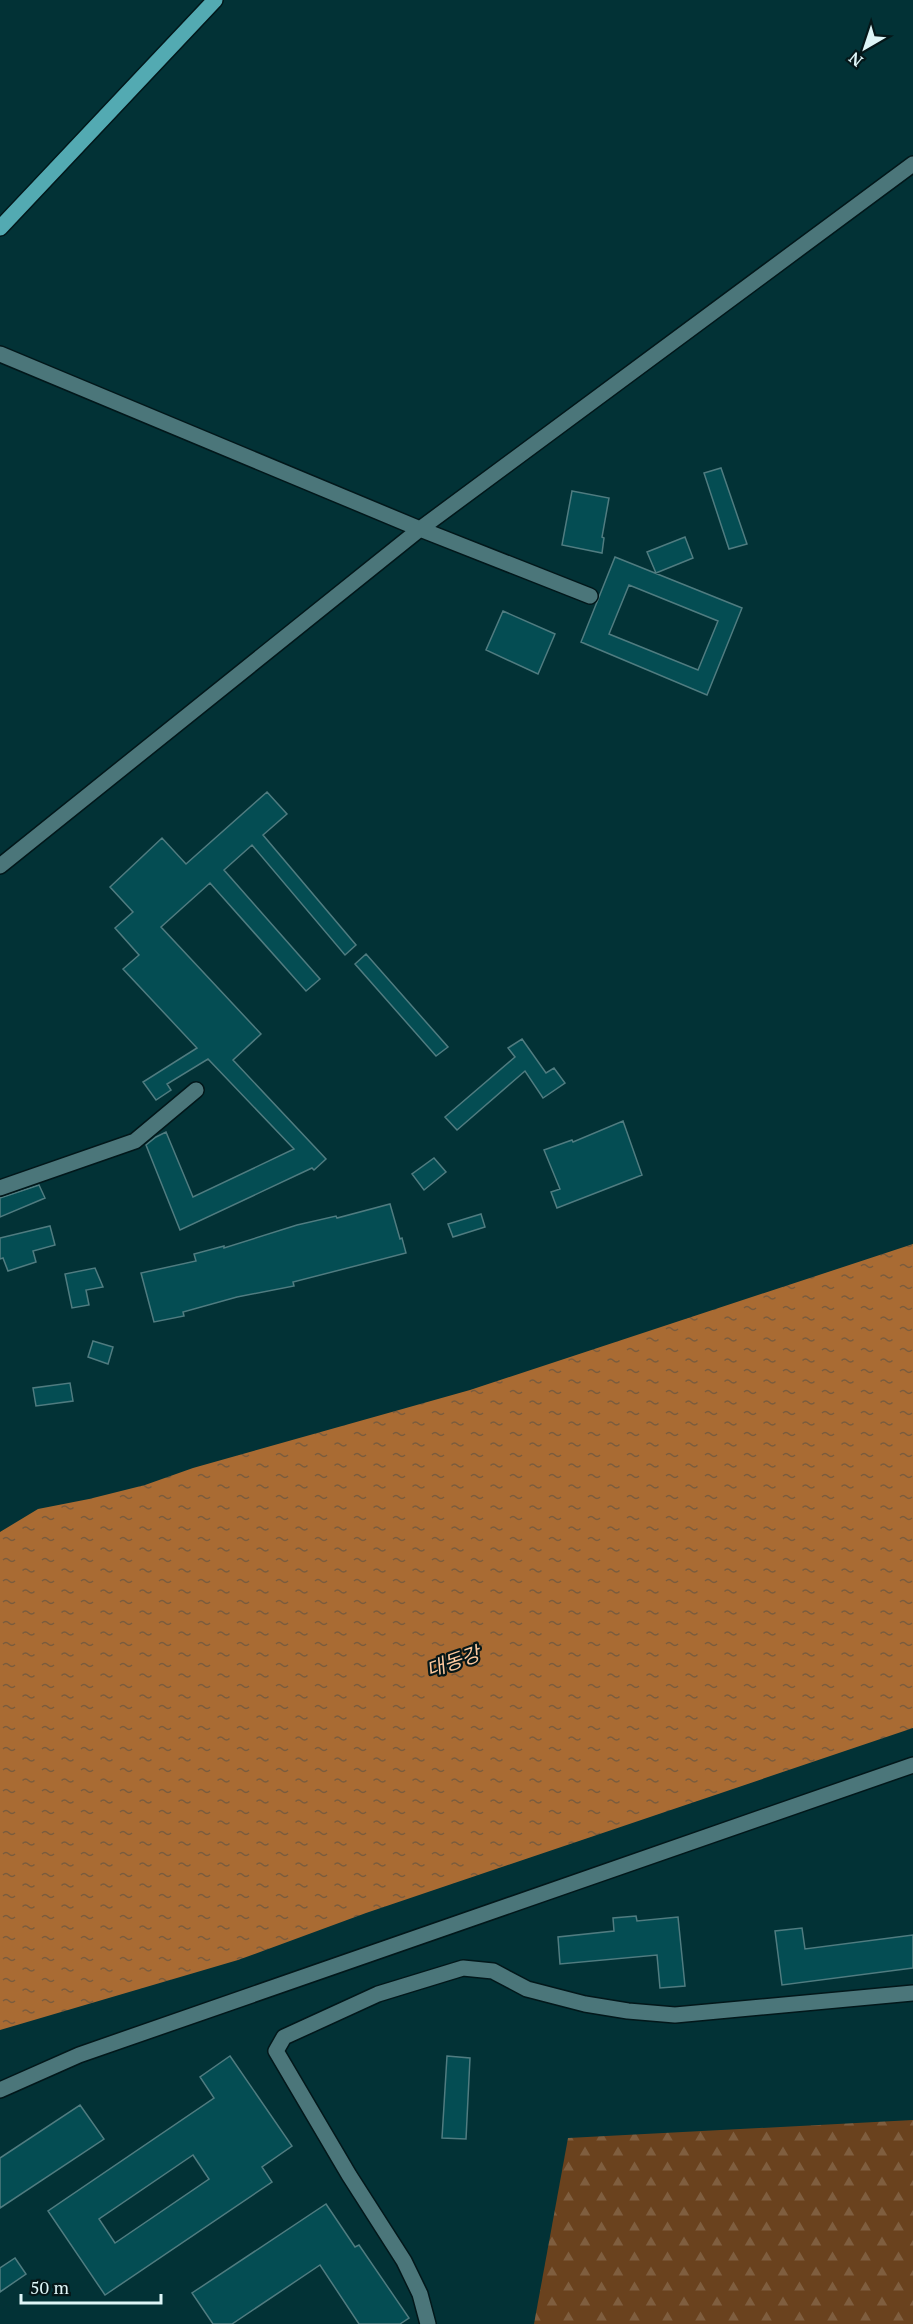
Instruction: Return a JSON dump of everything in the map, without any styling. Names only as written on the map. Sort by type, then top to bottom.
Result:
[{"type":"main road","points":[[0,228],[215,0]]},
{"type":"street","points":[[0,866],[420,529],[913,164]]},
{"type":"street","points":[[0,354],[420,529],[590,596]]},
{"type":"street","points":[[0,1188],[135,1141],[196,1090]]},
{"type":"street","points":[[0,2090],[79,2055],[913,1765]]},
{"type":"street","points":[[428,2324],[420,2294],[404,2261],[349,2175],[276,2051],[284,2037],[378,1994],[463,1968],[494,1971],[527,1989],[585,2004],[675,2016],[913,1993]]},
{"type":"green space","points":[[913,2120],[913,2324],[534,2324],[568,2138]]},
{"type":"water","name":"대동강","points":[[913,1244],[913,1728],[366,1913],[238,1960],[0,2030],[0,1532],[38,1509],[145,1485],[193,1468],[470,1390]]},
{"type":"building","points":[[721,468],[747,544],[729,549],[704,473]]},
{"type":"building","points":[[572,491],[609,498],[602,537],[604,538],[602,553],[562,545]]},
{"type":"building","points":[[685,537],[693,558],[656,573],[647,552]]},
{"type":"building","points":[[615,557],[742,608],[707,695],[581,642]],"holes":[[[629,585],[718,621],[698,670],[609,634]]]},
{"type":"building","points":[[503,611],[555,634],[538,674],[486,650]]},
{"type":"building","points":[[267,792],[287,814],[263,835],[356,945],[345,955],[252,845],[224,870],[320,979],[306,991],[210,883],[161,927],[261,1034],[233,1060],[326,1159],[314,1170],[312,1168],[180,1230],[146,1145],[156,1137],[166,1132],[193,1197],[294,1149],[208,1059],[167,1084],[171,1090],[156,1100],[143,1082],[197,1048],[123,969],[139,955],[115,928],[133,912],[110,887],[162,838],[186,864]]},
{"type":"building","points":[[366,954],[448,1047],[436,1056],[355,964]]},
{"type":"building","points":[[522,1039],[546,1073],[554,1068],[565,1083],[543,1098],[525,1071],[457,1130],[445,1117],[515,1057],[508,1048]]},
{"type":"building","points":[[623,1121],[642,1175],[557,1208],[551,1192],[560,1189],[544,1150],[572,1140],[573,1142]]},
{"type":"building","points":[[434,1158],[446,1172],[424,1190],[412,1174]]},
{"type":"building","points":[[39,1185],[45,1198],[0,1217],[0,1198]]},
{"type":"building","points":[[390,1204],[406,1253],[293,1282],[294,1286],[237,1297],[183,1312],[184,1316],[154,1322],[141,1273],[196,1261],[194,1254],[224,1246],[224,1248],[297,1225],[336,1216],[337,1218]]},
{"type":"building","points":[[481,1214],[485,1227],[453,1237],[448,1224]]},
{"type":"building","points":[[50,1226],[55,1245],[33,1251],[36,1262],[8,1271],[3,1258],[0,1259],[0,1238]]},
{"type":"building","points":[[95,1268],[103,1287],[86,1290],[89,1305],[72,1308],[65,1274]]},
{"type":"building","points":[[93,1341],[113,1347],[108,1364],[88,1357]]},
{"type":"building","points":[[70,1383],[73,1401],[36,1406],[33,1388]]},
{"type":"building","points":[[636,1916],[637,1921],[678,1917],[685,1986],[660,1988],[657,1955],[560,1964],[558,1937],[614,1931],[613,1918]]},
{"type":"building","points":[[802,1928],[805,1949],[913,1935],[913,1968],[782,1985],[775,1931]]},
{"type":"building","points":[[230,2056],[292,2146],[262,2167],[272,2182],[105,2295],[48,2211],[214,2098],[200,2077]],"holes":[[[193,2155],[209,2179],[115,2243],[99,2219]]]},
{"type":"building","points":[[447,2056],[470,2058],[466,2139],[442,2138]]},
{"type":"building","points":[[80,2105],[104,2139],[0,2208],[0,2158]]},
{"type":"building","points":[[326,2204],[355,2247],[359,2245],[409,2318],[400,2324],[359,2324],[320,2265],[232,2324],[213,2324],[192,2293]]},
{"type":"building","points":[[15,2258],[26,2274],[0,2292],[0,2268]]}]
